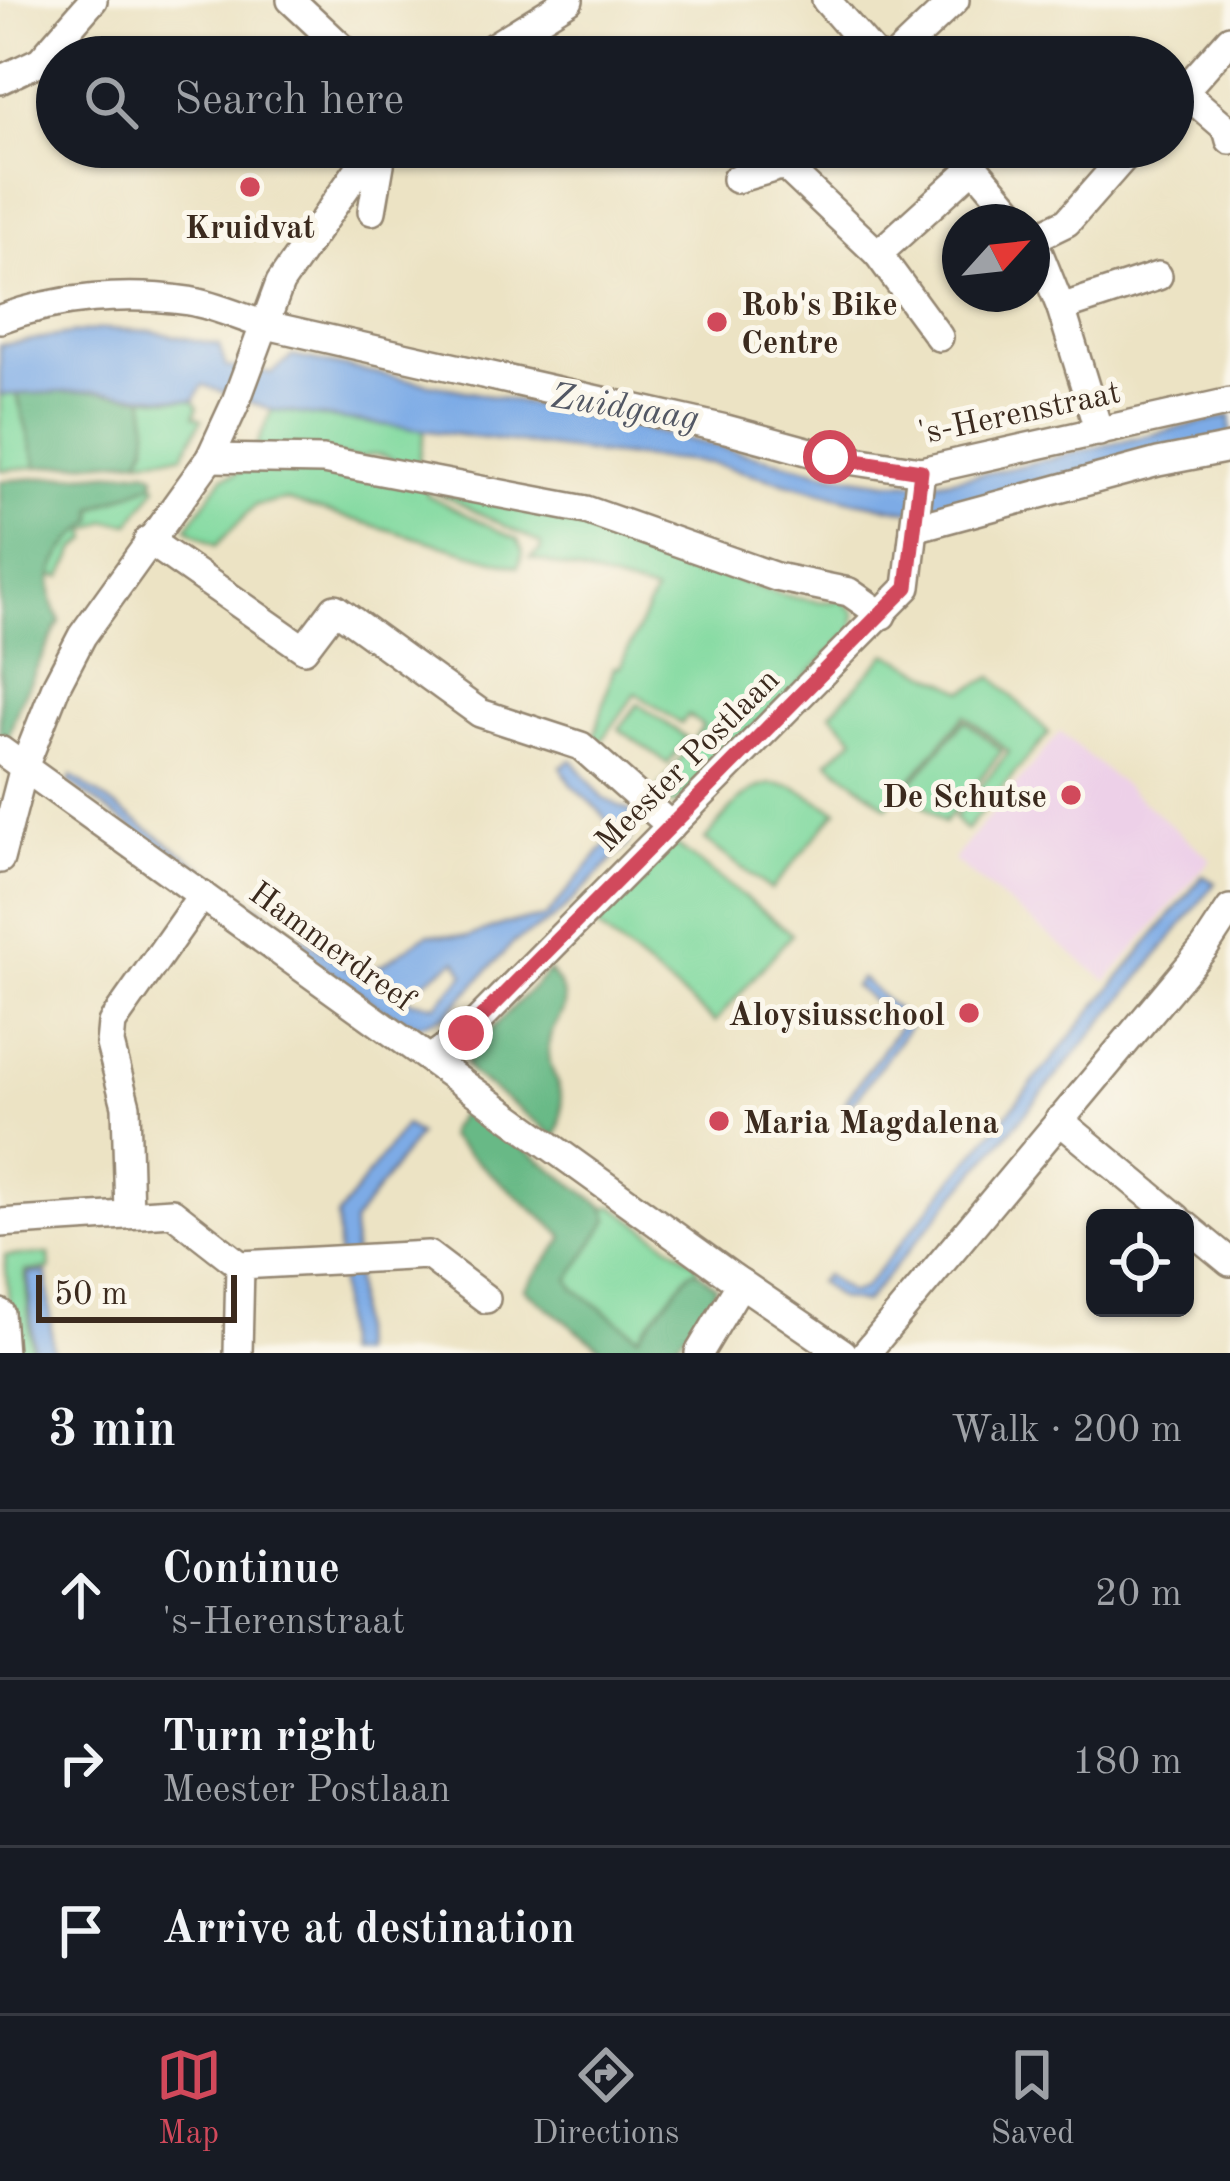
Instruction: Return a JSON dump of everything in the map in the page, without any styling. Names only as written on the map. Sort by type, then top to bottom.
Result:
[{"type":"street","points":[[62,36],[93,0]]},
{"type":"street","points":[[291,0],[330,36]]},
{"type":"street","points":[[511,36],[569,0]]},
{"type":"street","points":[[826,0],[858,36]]},
{"type":"street","points":[[917,36],[955,0]]},
{"type":"street","points":[[1194,79],[1230,39]]},
{"type":"street","points":[[0,80],[36,63]]},
{"type":"street","points":[[1194,107],[1227,129],[1230,140]]},
{"type":"street","points":[[0,859],[24,767],[82,636],[210,458],[280,283],[363,168]]},
{"type":"street","points":[[372,211],[376,168]]},
{"type":"street","points":[[736,179],[764,168]]},
{"type":"street","points":[[805,168],[878,254],[939,337]]},
{"type":"street","points":[[878,254],[955,168]]},
{"type":"street","points":[[976,168],[1006,204]]},
{"type":"street","points":[[1050,230],[1067,222],[1115,168]]},
{"type":"street","points":[[1061,308],[1158,276]]},
{"type":"street","points":[[1050,280],[1099,431]]},
{"type":"street","name":"'s-Herenstraat","points":[[0,319],[55,303],[108,298],[190,301],[259,335],[726,429],[921,476],[1230,402]]},
{"type":"street","points":[[915,522],[1230,448]]},
{"type":"street","points":[[210,458],[323,460],[586,510],[776,577],[849,592],[882,615]]},
{"type":"street","name":"Meester Postlaan","points":[[430,1059],[466,1033],[907,587],[921,476]]},
{"type":"street","points":[[148,540],[304,649],[335,608],[480,713],[581,746],[671,826]]},
{"type":"street","name":"Hammerdreef","points":[[0,750],[843,1353]]},
{"type":"street","points":[[129,1214],[126,1106],[110,1044],[112,1023],[202,895]]},
{"type":"street","points":[[866,1353],[1205,947],[1230,909]]},
{"type":"street","points":[[1059,1120],[1166,1209]]},
{"type":"street","points":[[0,1223],[172,1213],[240,1265],[428,1255],[486,1299]]},
{"type":"street","points":[[1194,1232],[1230,1262]]},
{"type":"street","points":[[238,1353],[240,1265]]},
{"type":"street","points":[[699,1353],[736,1280]]},
{"type":"street","points":[[0,1313],[3,1353]]},
{"type":"shaded area","name":"De Schutse","points":[[1060,732],[1211,859],[1107,981],[953,860]]},
{"type":"green space","points":[[94,391],[144,397],[147,437],[139,459],[37,467],[17,394]]},
{"type":"green space","points":[[17,394],[37,467],[0,470],[0,395]]},
{"type":"green space","points":[[144,397],[194,400],[198,407],[194,416],[202,419],[183,455],[139,459],[147,445]]},
{"type":"green space","points":[[272,410],[425,429],[416,471],[376,455],[360,458],[255,449]]},
{"type":"green space","points":[[271,465],[427,486],[427,495],[518,540],[523,552],[518,567],[285,500],[256,505],[216,546],[187,528],[223,477],[236,474],[242,466]]},
{"type":"green space","points":[[147,470],[155,475],[154,483],[94,508],[94,521],[62,553],[51,591],[60,621],[19,704],[6,744],[0,739],[0,481]]},
{"type":"green space","points":[[154,483],[157,486],[130,524],[107,521],[87,531],[89,539],[76,549],[62,577],[52,576],[60,551],[94,521],[94,509]]},
{"type":"green space","points":[[434,491],[574,520],[638,544],[645,540],[715,565],[720,574],[781,594],[814,601],[842,600],[855,613],[853,630],[674,805],[653,797],[703,726],[688,715],[681,724],[636,693],[596,749],[592,746],[614,667],[620,667],[655,593],[530,558],[541,551],[541,544]]},
{"type":"green space","points":[[887,653],[964,691],[993,677],[1049,733],[966,830],[954,818],[1009,752],[965,715],[887,807],[828,761],[855,738],[831,713]]},
{"type":"green space","points":[[638,704],[687,738],[668,764],[619,729]]},
{"type":"green space","points":[[965,720],[1002,751],[944,823],[906,789]]},
{"type":"green space","points":[[771,784],[794,787],[837,811],[771,890],[705,840],[742,798]]},
{"type":"green space","points":[[675,844],[792,934],[715,1022],[595,925]]},
{"type":"green space","points":[[549,971],[564,997],[549,1042],[562,1106],[556,1137],[472,1074],[466,1064],[478,1043]]},
{"type":"green space","points":[[466,1106],[604,1207],[609,1219],[569,1280],[638,1336],[690,1272],[697,1271],[716,1286],[712,1298],[669,1353],[607,1353],[524,1289],[563,1235],[448,1137]]},
{"type":"green space","points":[[604,1207],[615,1207],[697,1264],[697,1271],[690,1273],[639,1336],[568,1280],[609,1219]]},
{"type":"green space","points":[[49,1254],[50,1269],[25,1271],[32,1353],[13,1353],[5,1256]]},
{"type":"water","points":[[102,329],[151,331],[219,345],[226,367],[272,373],[292,356],[887,482],[929,483],[994,472],[1230,416],[1230,437],[930,511],[908,511],[710,463],[602,454],[272,410],[203,385],[194,400],[94,391],[0,395],[0,345]]},
{"type":"water","points":[[572,760],[603,798],[634,813],[634,830],[627,845],[555,918],[513,943],[446,1015],[419,1025],[387,1013],[69,782],[72,776],[355,974],[382,965],[428,934],[468,937],[504,924],[546,917],[614,835],[602,813],[573,786],[561,766]],"holes":[[[457,960],[465,974],[436,1005],[407,1000],[412,989]]]},
{"type":"water","points":[[1203,876],[1215,883],[864,1303],[838,1298],[818,1282],[825,1275],[850,1293],[863,1289]]},
{"type":"water","points":[[861,978],[912,1023],[854,1102],[844,1103],[901,1024],[854,986]]},
{"type":"water","points":[[405,1125],[418,1135],[353,1223],[358,1353],[342,1353],[337,1217]]},
{"type":"water","points":[[28,1273],[47,1273],[53,1353],[34,1353]]},
{"type":"place","name":"Kruidvat","points":[[250,187]]},
{"type":"place","name":"Rob's Bike Centre","points":[[717,322]]},
{"type":"place","name":"De Schutse","points":[[1071,795]]},
{"type":"place","name":"Aloysiusschool","points":[[969,1013]]},
{"type":"place","name":"Maria Magdalena","points":[[719,1121]]},
{"type":"route","points":[[466,1033],[907,587],[921,471],[830,457]]},
{"type":"water label","name":"Zuidgaag","points":[[625,405]]}]
